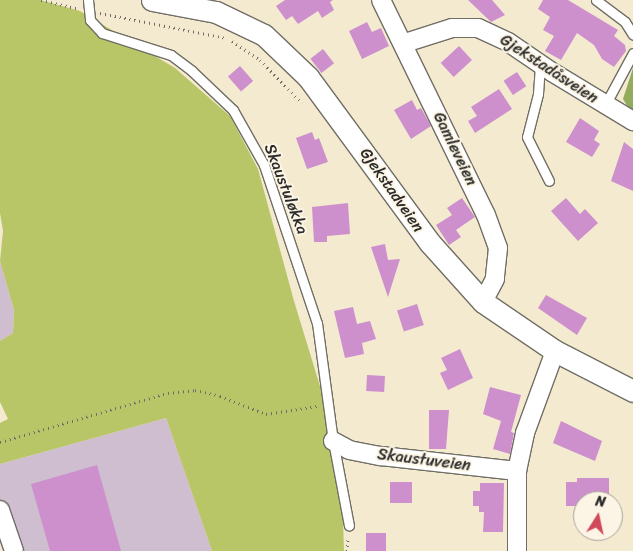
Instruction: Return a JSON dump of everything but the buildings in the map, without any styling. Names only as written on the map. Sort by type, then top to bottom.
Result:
[{"type":"street","name":"Gjekstadveien","points":[[152,0],[216,12],[264,34],[308,77],[430,244],[483,302],[555,351],[633,391]]},
{"type":"street","name":"Gamleveien","points":[[381,0],[404,43],[486,215],[498,248],[496,279],[483,302]]},
{"type":"street","name":"Gjekstadåsveien","points":[[404,43],[446,29],[472,27],[508,42],[540,65],[605,106],[633,121]]},
{"type":"street","points":[[517,551],[517,471],[525,433],[555,351]]},
{"type":"street","name":"Skaustuveien","points":[[333,442],[349,450],[381,456],[517,471]]},
{"type":"street","points":[[0,510],[14,551]]},
{"type":"lane","name":"Skaustuløkka","points":[[88,0],[90,20],[97,30],[171,55],[233,110],[264,165],[317,323],[333,442],[349,526]]},
{"type":"lane","points":[[596,0],[625,22],[633,35]]},
{"type":"lane","points":[[605,106],[633,53]]},
{"type":"lane","points":[[540,65],[538,94],[527,137],[549,182]]},
{"type":"path","points":[[41,0],[81,9]]},
{"type":"path","points":[[95,12],[228,39],[260,60],[308,109]]},
{"type":"path","points":[[0,442],[168,393],[195,390],[220,396],[266,414],[308,407]]},
{"type":"shaded area","points":[[0,261],[14,310],[13,333],[0,341]]},
{"type":"shaded area","points":[[166,418],[212,551],[3,551],[0,542],[0,464]]},
{"type":"green space","points":[[0,0],[40,0],[80,11],[175,68],[230,116],[258,169],[294,301],[341,455],[344,551],[212,551],[166,418],[0,464],[0,423],[8,419],[0,402],[0,341],[13,333],[14,310],[0,261],[3,231],[0,213]]},
{"type":"green space","points":[[633,68],[633,115],[623,99]]}]
